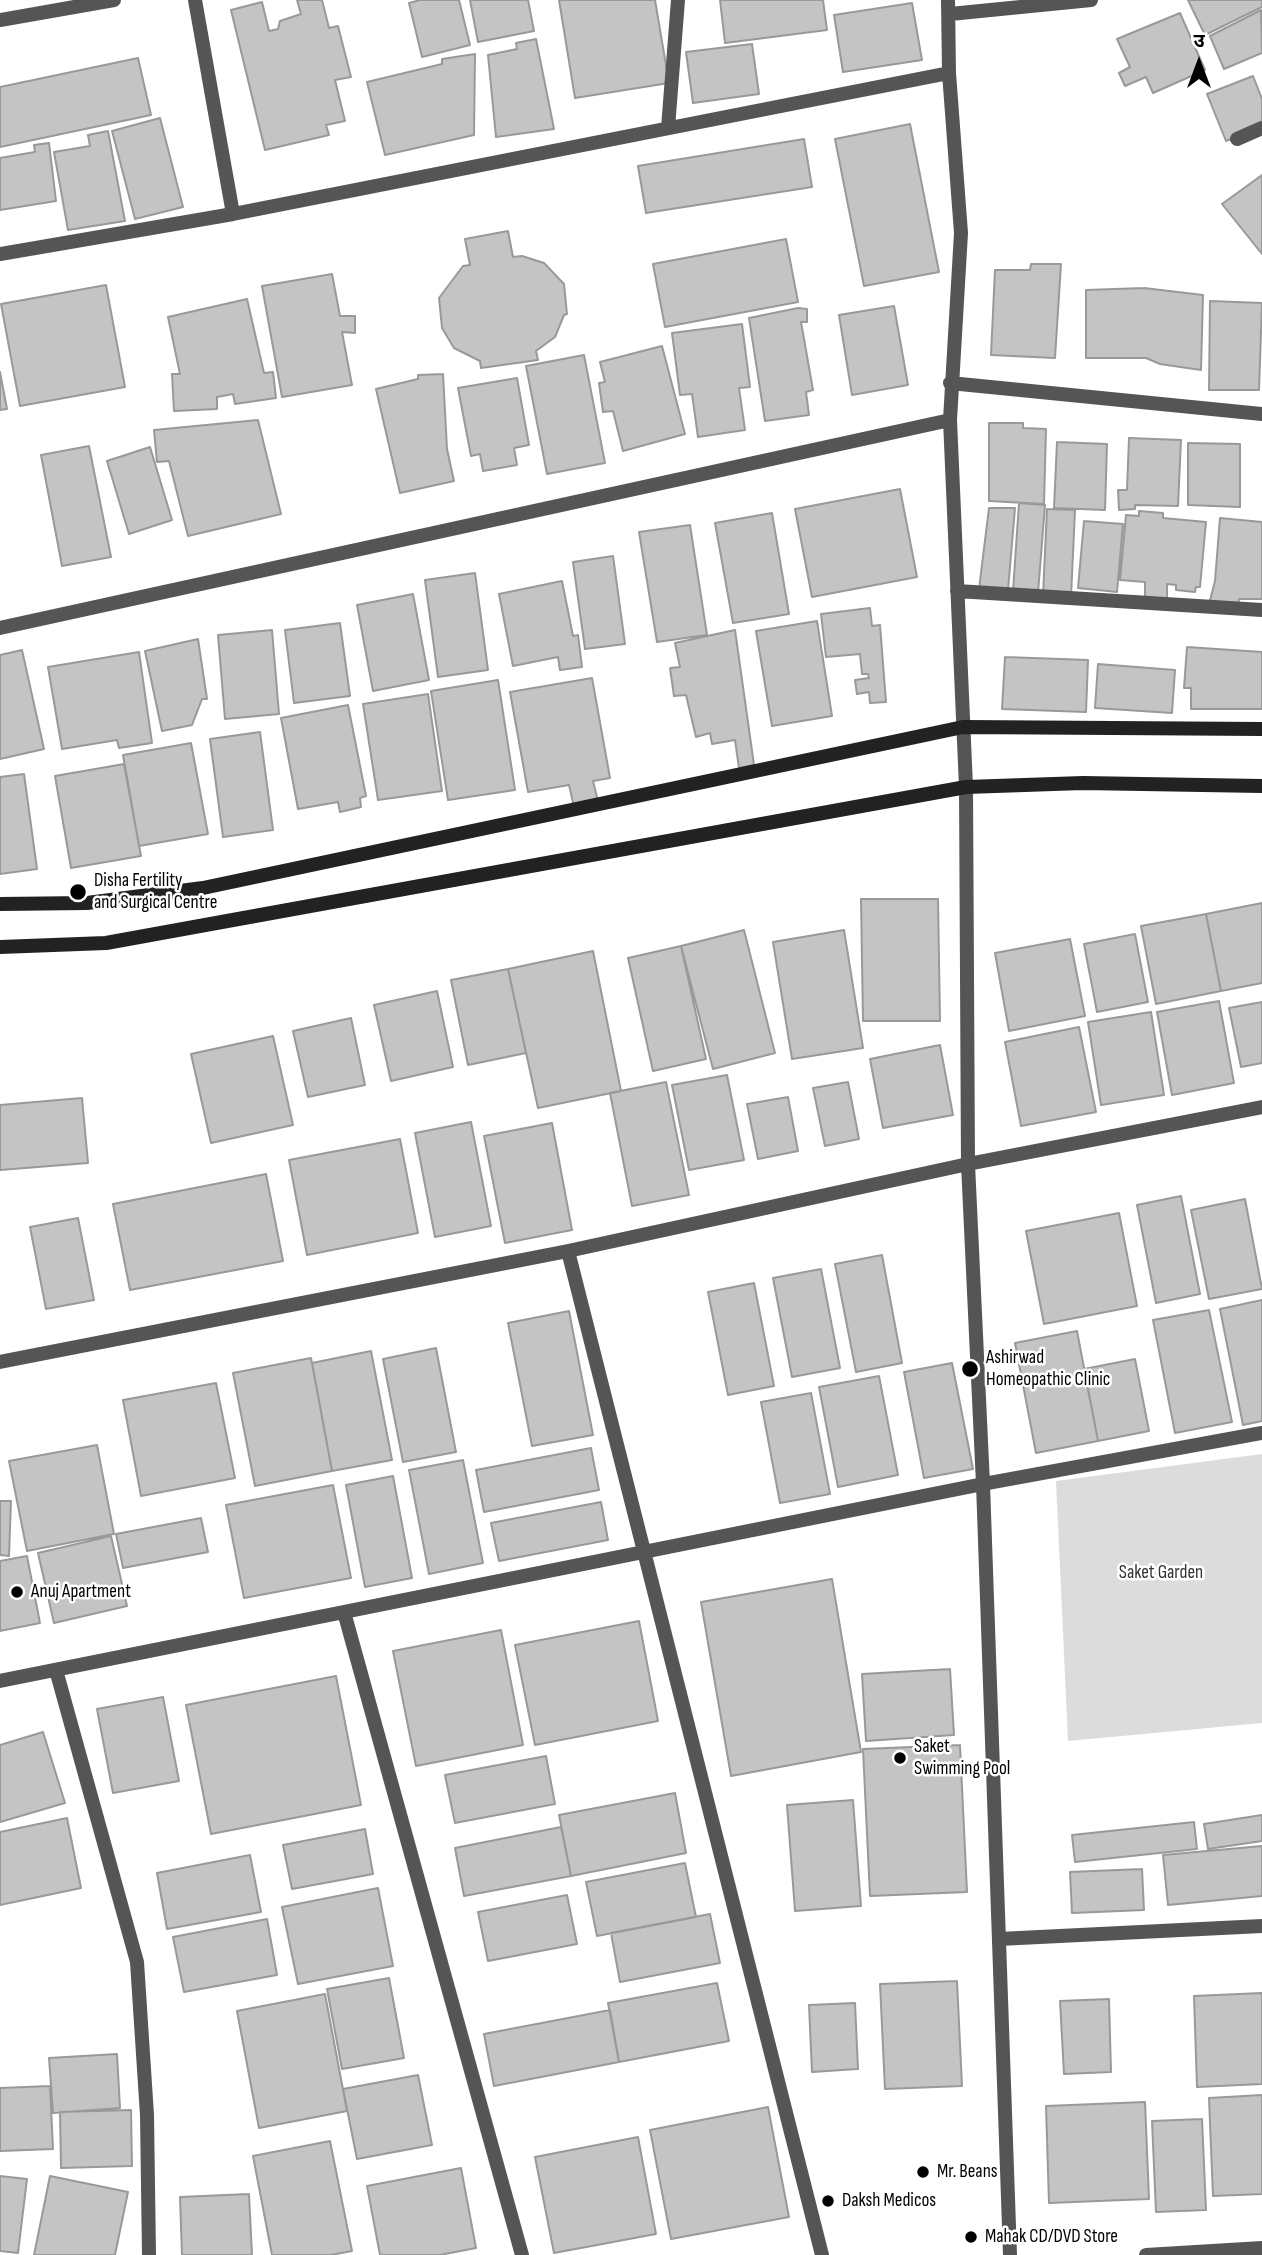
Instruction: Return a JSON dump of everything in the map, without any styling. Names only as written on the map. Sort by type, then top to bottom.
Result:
[{"type":"street","points":[[0,20],[114,0]]},
{"type":"street","points":[[195,0],[233,214]]},
{"type":"street","points":[[668,128],[678,0]]},
{"type":"street","points":[[1010,2255],[983,1484],[968,1164],[965,787],[950,420],[950,383],[961,233],[949,73],[949,7],[1091,0]]},
{"type":"street","points":[[0,254],[233,214],[949,73]]},
{"type":"street","points":[[1237,139],[1262,128]]},
{"type":"street","points":[[950,383],[1262,414]]},
{"type":"street","points":[[0,628],[950,420]]},
{"type":"street","points":[[957,591],[1262,610]]},
{"type":"street","points":[[0,904],[87,903],[203,888],[963,727],[1262,729]]},
{"type":"street","points":[[0,947],[106,943],[965,787],[1083,783],[1262,786]]},
{"type":"street","points":[[0,1362],[568,1251],[968,1164],[1262,1107]]},
{"type":"street","points":[[568,1251],[822,2255]]},
{"type":"street","points":[[0,1681],[983,1484],[1262,1433]]},
{"type":"street","points":[[344,1612],[522,2255]]},
{"type":"street","points":[[56,1670],[137,1962],[147,2115],[149,2255]]},
{"type":"street","points":[[999,1939],[1262,1926]]},
{"type":"street","points":[[1146,2255],[1262,2248]]},
{"type":"green space","name":"Saket Garden","points":[[1262,1454],[1262,1723],[1068,1741],[1056,1481]]},
{"type":"building","points":[[297,0],[322,0],[329,28],[338,26],[351,77],[335,80],[345,121],[326,125],[329,135],[265,150],[231,10],[262,2],[269,31],[278,29],[280,21],[301,14]]},
{"type":"building","points":[[420,0],[459,0],[470,45],[422,57],[409,3]]},
{"type":"building","points":[[470,0],[528,0],[534,31],[478,42]]},
{"type":"building","points":[[559,0],[655,0],[669,83],[575,98]]},
{"type":"building","points":[[720,0],[823,0],[827,30],[725,43]]},
{"type":"building","points":[[1188,0],[1262,0],[1262,7],[1205,35]]},
{"type":"building","points":[[912,3],[922,60],[843,72],[834,15]]},
{"type":"building","points":[[1261,10],[1262,53],[1224,69],[1210,36]]},
{"type":"building","points":[[1180,13],[1205,70],[1153,93],[1146,77],[1125,86],[1119,73],[1130,67],[1117,39]]},
{"type":"building","points":[[536,39],[554,129],[496,137],[488,55],[517,49],[516,43]]},
{"type":"building","points":[[752,44],[759,94],[693,103],[686,52]]},
{"type":"building","points":[[475,54],[474,135],[385,155],[367,82],[442,64],[442,59]]},
{"type":"building","points":[[138,58],[151,115],[0,147],[0,87]]},
{"type":"building","points":[[1253,76],[1262,99],[1262,127],[1226,141],[1207,94]]},
{"type":"building","points":[[160,118],[183,207],[135,219],[112,131]]},
{"type":"building","points":[[910,124],[939,272],[864,286],[835,139]]},
{"type":"building","points":[[108,131],[125,221],[68,230],[54,152],[90,146],[88,135]]},
{"type":"building","points":[[804,139],[812,187],[646,213],[638,166]]},
{"type":"building","points":[[49,143],[56,201],[0,210],[0,158],[35,152],[34,145]]},
{"type":"building","points":[[1262,175],[1262,254],[1222,204]]},
{"type":"building","points":[[508,231],[513,257],[522,256],[544,263],[564,284],[567,314],[564,315],[555,337],[536,351],[538,360],[481,368],[480,361],[454,348],[442,328],[439,298],[463,266],[470,265],[465,239]]},
{"type":"building","points":[[786,239],[798,302],[665,327],[653,264]]},
{"type":"building","points":[[1031,264],[1061,264],[1055,358],[991,355],[995,270],[1030,270]]},
{"type":"building","points":[[332,274],[340,316],[355,316],[355,333],[342,332],[352,385],[282,397],[262,286]]},
{"type":"building","points":[[106,285],[125,387],[20,406],[1,304]]},
{"type":"building","points":[[1144,288],[1203,295],[1201,370],[1160,364],[1146,358],[1086,358],[1086,290]]},
{"type":"building","points":[[247,299],[264,373],[273,372],[276,398],[235,404],[233,394],[217,397],[217,409],[174,411],[172,374],[180,374],[168,317]]},
{"type":"building","points":[[1210,301],[1262,303],[1259,390],[1209,390]]},
{"type":"building","points":[[894,306],[908,385],[852,395],[839,315]]},
{"type":"building","points":[[798,308],[807,309],[807,322],[801,322],[813,390],[806,392],[809,415],[765,421],[749,318]]},
{"type":"building","points":[[742,324],[750,387],[739,388],[745,430],[698,437],[692,394],[680,395],[672,333]]},
{"type":"building","points":[[662,346],[685,434],[623,451],[613,411],[603,412],[599,383],[605,382],[600,362]]},
{"type":"building","points":[[584,355],[605,463],[547,474],[526,366]]},
{"type":"building","points":[[0,372],[7,409],[0,410]]},
{"type":"building","points":[[443,374],[447,449],[454,481],[400,493],[376,389],[418,379],[418,375]]},
{"type":"building","points":[[517,378],[529,445],[514,448],[517,465],[483,471],[480,454],[471,456],[458,388]]},
{"type":"building","points":[[258,420],[281,514],[188,536],[169,461],[157,462],[154,430]]},
{"type":"building","points":[[989,423],[1023,423],[1023,428],[1046,429],[1044,504],[989,501]]},
{"type":"building","points":[[1129,438],[1181,440],[1178,506],[1135,505],[1135,509],[1119,510],[1118,490],[1127,490]]},
{"type":"building","points":[[1057,442],[1107,444],[1105,510],[1054,508]]},
{"type":"building","points":[[1188,443],[1240,444],[1240,507],[1188,505]]},
{"type":"building","points":[[89,446],[111,557],[62,566],[41,455]]},
{"type":"building","points":[[150,447],[172,520],[129,534],[107,461]]},
{"type":"building","points":[[900,489],[917,577],[812,597],[795,509]]},
{"type":"building","points":[[1019,503],[1045,505],[1038,593],[1013,591]]},
{"type":"building","points":[[989,508],[1015,508],[1008,590],[979,589]]},
{"type":"building","points":[[1047,509],[1075,510],[1071,597],[1043,595]]},
{"type":"building","points":[[1139,511],[1163,513],[1163,518],[1206,522],[1200,587],[1196,587],[1195,592],[1176,590],[1176,585],[1167,584],[1167,598],[1145,598],[1145,582],[1120,580],[1126,515],[1139,516]]},
{"type":"building","points":[[772,513],[789,614],[733,623],[715,523]]},
{"type":"building","points":[[1220,518],[1262,522],[1262,599],[1239,599],[1238,605],[1209,604],[1215,581]]},
{"type":"building","points":[[1084,521],[1123,524],[1117,592],[1078,588]]},
{"type":"building","points":[[690,525],[707,635],[657,642],[639,532]]},
{"type":"building","points":[[613,556],[625,644],[585,649],[573,562]]},
{"type":"building","points":[[475,573],[488,670],[438,677],[425,580]]},
{"type":"building","points":[[562,581],[573,636],[578,635],[582,667],[560,670],[558,657],[513,666],[499,594]]},
{"type":"building","points":[[413,594],[429,680],[373,691],[357,605]]},
{"type":"building","points":[[870,608],[872,626],[880,625],[886,702],[870,703],[869,692],[857,694],[855,680],[869,678],[868,674],[862,674],[860,654],[826,657],[821,614]]},
{"type":"building","points":[[817,621],[832,716],[772,726],[756,631]]},
{"type":"building","points":[[340,623],[350,696],[294,703],[285,630]]},
{"type":"building","points":[[272,630],[279,714],[225,719],[218,635]]},
{"type":"building","points":[[735,630],[754,765],[739,768],[735,740],[712,744],[710,733],[696,737],[686,695],[674,696],[670,668],[680,667],[675,643]]},
{"type":"building","points":[[198,639],[207,699],[202,699],[192,725],[162,731],[145,651]]},
{"type":"building","points":[[1187,647],[1262,652],[1262,709],[1191,709],[1191,688],[1184,688]]},
{"type":"building","points":[[22,650],[44,749],[0,759],[0,655]]},
{"type":"building","points":[[139,652],[152,743],[119,748],[117,740],[62,749],[48,667]]},
{"type":"building","points":[[1005,657],[1088,660],[1086,712],[1002,709]]},
{"type":"building","points":[[1098,664],[1175,670],[1172,713],[1095,708]]},
{"type":"building","points":[[592,678],[610,778],[593,781],[598,801],[574,807],[569,785],[528,792],[510,692]]},
{"type":"building","points":[[498,680],[515,790],[448,800],[431,691]]},
{"type":"building","points":[[428,694],[442,791],[378,800],[363,704]]},
{"type":"building","points":[[348,705],[366,796],[360,798],[361,807],[340,812],[338,802],[298,809],[281,718]]},
{"type":"building","points":[[260,732],[273,830],[223,837],[210,739]]},
{"type":"building","points":[[191,743],[208,834],[139,846],[123,755]]},
{"type":"building","points":[[124,764],[141,856],[71,868],[55,776]]},
{"type":"building","points":[[24,774],[37,869],[0,874],[0,777]]},
{"type":"building","points":[[861,899],[938,899],[940,1021],[863,1021]]},
{"type":"building","points":[[1262,903],[1262,983],[1221,991],[1206,914]]},
{"type":"building","points":[[1206,914],[1221,991],[1156,1004],[1141,926]]},
{"type":"building","points":[[744,930],[775,1053],[713,1069],[681,946]]},
{"type":"building","points":[[844,930],[863,1048],[792,1059],[773,942]]},
{"type":"building","points":[[1135,934],[1148,1002],[1097,1012],[1084,944]]},
{"type":"building","points":[[1070,939],[1085,1016],[1009,1031],[995,953]]},
{"type":"building","points":[[681,946],[706,1059],[653,1071],[628,958]]},
{"type":"building","points":[[593,951],[621,1091],[538,1108],[508,969]]},
{"type":"building","points":[[508,969],[526,1053],[468,1065],[451,980]]},
{"type":"building","points":[[437,991],[453,1067],[391,1081],[374,1005]]},
{"type":"building","points":[[1219,1001],[1234,1083],[1172,1095],[1157,1012]]},
{"type":"building","points":[[1262,1002],[1262,1063],[1241,1067],[1229,1008]]},
{"type":"building","points":[[1151,1012],[1164,1095],[1101,1105],[1088,1022]]},
{"type":"building","points":[[351,1018],[365,1085],[308,1097],[293,1031]]},
{"type":"building","points":[[1079,1027],[1096,1112],[1021,1126],[1005,1042]]},
{"type":"building","points":[[273,1036],[293,1125],[211,1143],[191,1054]]},
{"type":"building","points":[[940,1045],[953,1115],[883,1128],[870,1059]]},
{"type":"building","points":[[727,1075],[744,1160],[689,1170],[672,1085]]},
{"type":"building","points":[[666,1082],[689,1195],[632,1206],[610,1093]]},
{"type":"building","points":[[848,1082],[859,1139],[825,1146],[813,1088]]},
{"type":"building","points":[[788,1097],[798,1151],[758,1159],[747,1104]]},
{"type":"building","points":[[82,1098],[88,1163],[0,1170],[0,1105]]},
{"type":"building","points":[[471,1122],[491,1226],[435,1237],[415,1133]]},
{"type":"building","points":[[552,1123],[572,1230],[505,1243],[484,1136]]},
{"type":"building","points":[[400,1139],[418,1233],[307,1255],[289,1160]]},
{"type":"building","points":[[266,1174],[283,1261],[130,1290],[113,1204]]},
{"type":"building","points":[[1181,1196],[1200,1294],[1156,1303],[1137,1205]]},
{"type":"building","points":[[1245,1199],[1262,1289],[1209,1299],[1191,1210]]},
{"type":"building","points":[[1119,1213],[1137,1306],[1044,1324],[1026,1231]]},
{"type":"building","points":[[78,1218],[94,1300],[46,1309],[30,1227]]},
{"type":"building","points":[[882,1255],[902,1363],[856,1372],[835,1264]]},
{"type":"building","points":[[821,1269],[840,1368],[792,1377],[773,1278]]},
{"type":"building","points":[[754,1283],[774,1386],[728,1395],[708,1292]]},
{"type":"building","points":[[1262,1300],[1262,1421],[1243,1425],[1220,1309]]},
{"type":"building","points":[[1209,1310],[1232,1422],[1175,1433],[1153,1320]]},
{"type":"building","points":[[569,1311],[593,1435],[532,1446],[508,1323]]},
{"type":"building","points":[[1077,1331],[1098,1441],[1036,1453],[1015,1343]]},
{"type":"building","points":[[436,1348],[456,1452],[403,1462],[383,1359]]},
{"type":"building","points":[[371,1351],[392,1460],[332,1471],[312,1363]]},
{"type":"building","points":[[311,1358],[332,1471],[255,1486],[233,1373]]},
{"type":"building","points":[[1135,1359],[1149,1431],[1098,1441],[1084,1369]]},
{"type":"building","points":[[952,1363],[973,1469],[924,1478],[904,1372]]},
{"type":"building","points":[[879,1376],[898,1475],[838,1487],[819,1387]]},
{"type":"building","points":[[216,1383],[235,1478],[141,1496],[123,1400]]},
{"type":"building","points":[[811,1393],[830,1494],[780,1503],[761,1402]]},
{"type":"building","points":[[97,1445],[114,1534],[27,1551],[9,1461]]},
{"type":"building","points":[[591,1448],[599,1490],[484,1512],[476,1470]]},
{"type":"building","points":[[463,1460],[483,1563],[429,1574],[409,1470]]},
{"type":"building","points":[[393,1476],[412,1578],[365,1587],[346,1485]]},
{"type":"building","points":[[333,1485],[351,1578],[244,1598],[226,1505]]},
{"type":"building","points":[[0,1501],[11,1501],[9,1556],[0,1555]]},
{"type":"building","points":[[601,1502],[608,1540],[499,1561],[491,1523]]},
{"type":"building","points":[[201,1518],[208,1552],[123,1568],[116,1534]]},
{"type":"building","points":[[111,1536],[127,1606],[54,1623],[38,1553]]},
{"type":"building","name":"Anuj Apartment","points":[[27,1556],[40,1623],[0,1631],[0,1561]]},
{"type":"building","points":[[832,1579],[861,1752],[731,1776],[701,1602]]},
{"type":"building","points":[[639,1621],[658,1721],[535,1745],[515,1645]]},
{"type":"building","points":[[501,1630],[523,1745],[416,1766],[393,1651]]},
{"type":"building","points":[[950,1669],[954,1735],[866,1741],[862,1674]]},
{"type":"building","points":[[336,1676],[361,1805],[211,1834],[186,1705]]},
{"type":"building","points":[[163,1697],[179,1781],[113,1793],[97,1709]]},
{"type":"building","points":[[43,1732],[65,1803],[0,1822],[0,1745]]},
{"type":"building","points":[[960,1745],[967,1892],[870,1896],[863,1749]]},
{"type":"building","points":[[546,1756],[555,1804],[455,1823],[445,1775]]},
{"type":"building","points":[[675,1793],[686,1853],[571,1876],[559,1815]]},
{"type":"building","points":[[853,1800],[861,1906],[795,1911],[787,1805]]},
{"type":"building","points":[[1262,1815],[1262,1841],[1208,1849],[1204,1824]]},
{"type":"building","points":[[67,1818],[81,1888],[0,1905],[0,1832]]},
{"type":"building","points":[[1194,1822],[1197,1849],[1075,1862],[1072,1835]]},
{"type":"building","points":[[561,1827],[571,1876],[464,1896],[455,1848]]},
{"type":"building","points":[[365,1829],[373,1874],[292,1889],[283,1845]]},
{"type":"building","points":[[1262,1846],[1262,1896],[1168,1905],[1163,1855]]},
{"type":"building","points":[[250,1855],[261,1912],[167,1929],[157,1873]]},
{"type":"building","points":[[685,1863],[696,1917],[597,1936],[586,1882]]},
{"type":"building","points":[[1142,1869],[1144,1910],[1072,1913],[1070,1872]]},
{"type":"building","points":[[378,1888],[393,1966],[298,1984],[282,1907]]},
{"type":"building","points":[[567,1895],[577,1944],[488,1961],[478,1912]]},
{"type":"building","points":[[710,1914],[720,1963],[620,1982],[611,1933]]},
{"type":"building","points":[[267,1919],[277,1975],[184,1992],[173,1937]]},
{"type":"building","points":[[389,1978],[404,2058],[342,2069],[327,1989]]},
{"type":"building","points":[[957,1981],[962,2086],[885,2089],[880,1984]]},
{"type":"building","points":[[717,1983],[729,2041],[619,2062],[608,2003]]},
{"type":"building","points":[[1262,1993],[1262,2084],[1197,2087],[1194,1996]]},
{"type":"building","points":[[325,1994],[347,2111],[259,2128],[237,2011]]},
{"type":"building","points":[[1109,1999],[1111,2072],[1064,2074],[1060,2001]]},
{"type":"building","points":[[855,2003],[858,2069],[812,2072],[809,2005]]},
{"type":"building","points":[[610,2010],[619,2062],[494,2086],[484,2034]]},
{"type":"building","points":[[117,2054],[120,2108],[53,2113],[49,2058]]},
{"type":"building","points":[[418,2075],[432,2145],[357,2159],[343,2089]]},
{"type":"building","points":[[50,2086],[53,2149],[0,2151],[0,2088]]},
{"type":"building","points":[[1262,2095],[1262,2194],[1213,2196],[1209,2098]]},
{"type":"building","points":[[1145,2102],[1149,2199],[1049,2203],[1046,2106]]},
{"type":"building","points":[[768,2107],[789,2217],[671,2239],[650,2130]]},
{"type":"building","points":[[131,2110],[132,2166],[61,2168],[60,2112]]},
{"type":"building","points":[[1202,2119],[1206,2210],[1156,2212],[1152,2121]]},
{"type":"building","points":[[638,2137],[656,2234],[554,2253],[535,2157]]},
{"type":"building","points":[[330,2141],[352,2251],[331,2255],[272,2255],[253,2156]]},
{"type":"building","points":[[461,2168],[476,2248],[440,2255],[380,2255],[367,2186]]},
{"type":"building","points":[[0,2176],[27,2179],[18,2253],[0,2251]]},
{"type":"building","points":[[50,2176],[128,2192],[115,2255],[34,2255]]},
{"type":"building","points":[[249,2194],[252,2255],[182,2255],[180,2197]]},
{"type":"place","name":"Disha Fertility and Surgical Centre","points":[[78,892]]},
{"type":"place","name":"Ashirwad Homeopathic Clinic","points":[[970,1369]]},
{"type":"place","name":"Anuj Apartment","points":[[17,1592]]},
{"type":"place","name":"Saket Swimming Pool","points":[[900,1758]]},
{"type":"place","name":"Mr. Beans","points":[[923,2172]]},
{"type":"place","name":"Daksh Medicos","points":[[828,2201]]},
{"type":"place","name":"Mahak CD/DVD Store","points":[[971,2237]]}]
